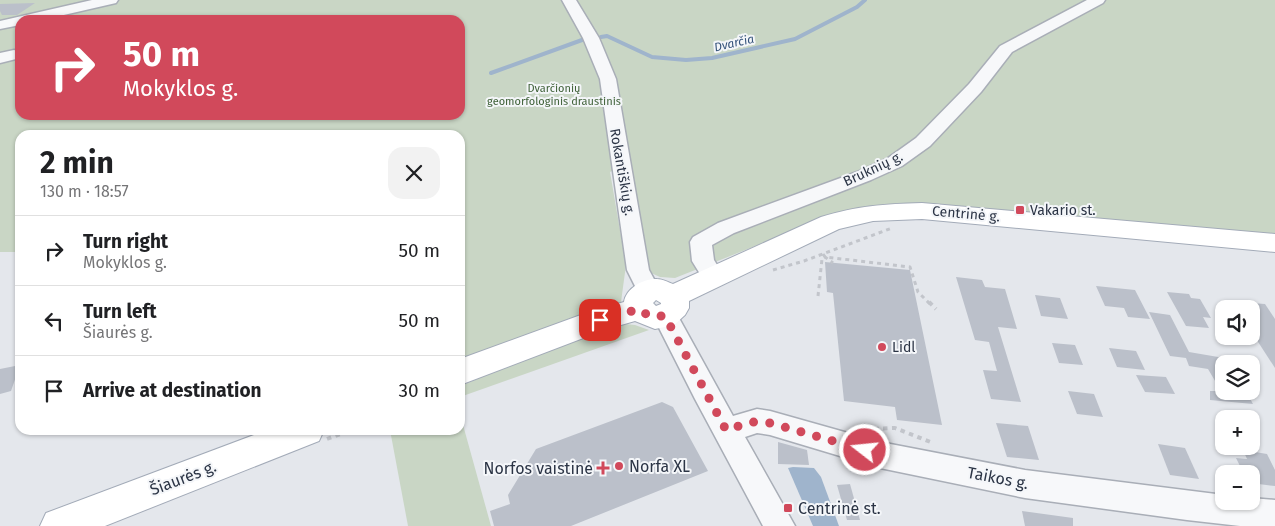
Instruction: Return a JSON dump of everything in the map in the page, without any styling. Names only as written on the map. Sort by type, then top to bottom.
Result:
[{"type":"main road","name":"Centrinė g.","points":[[656,303],[830,224],[852,216],[896,211],[931,211],[1275,243]]},
{"type":"main road","points":[[465,370],[590,324],[656,303]]},
{"type":"main road","name":"Šiaurės g.","points":[[59,526],[294,435]]},
{"type":"street","points":[[44,15],[111,0]]},
{"type":"street","name":"Rokantiškių g.","points":[[569,0],[589,32],[602,58],[608,79],[638,270],[780,526]]},
{"type":"street","name":"Bruknių g.","points":[[713,276],[703,261],[701,242],[726,228],[864,176],[895,162],[923,142],[975,88],[1006,49],[1098,0]]},
{"type":"street","points":[[0,25],[15,22]]},
{"type":"street","name":"Taikos g.","points":[[726,430],[752,422],[770,423],[880,455],[1025,484],[1188,506],[1275,515]]},
{"type":"path","points":[[766,272],[824,256],[894,228]]},
{"type":"path","points":[[824,256],[833,263]]},
{"type":"path","points":[[818,296],[822,259],[824,256]]},
{"type":"path","points":[[824,256],[910,267],[918,292],[936,309]]},
{"type":"path","points":[[859,429],[894,428],[940,446]]},
{"type":"green space","name":"Dvarčionių geomorfologinis draustinis","points":[[0,0],[1275,0],[1275,238],[925,205],[803,227],[675,278],[660,277],[649,272],[625,164],[610,172],[626,265],[621,302],[465,362],[465,130],[15,130],[15,252],[0,252]]},
{"type":"green space","points":[[616,323],[635,325],[649,330],[465,395],[465,384]]},
{"type":"green space","points":[[465,432],[491,526],[408,526],[391,435],[465,435]]},
{"type":"water","points":[[788,468],[814,468],[821,477],[839,526],[813,526]]},
{"type":"building","points":[[35,3],[17,15],[2,15],[0,11],[0,4]]},
{"type":"building","name":"Lidl","points":[[825,262],[910,270],[942,425],[897,420],[895,407],[844,401],[833,293],[827,292]]},
{"type":"building","points":[[956,277],[982,280],[985,287],[1005,289],[1017,329],[998,327],[1021,402],[991,399],[983,370],[997,371],[989,342],[975,340]]},
{"type":"building","points":[[1096,286],[1135,290],[1150,319],[1128,317],[1124,308],[1105,306]]},
{"type":"building","points":[[1167,292],[1189,294],[1191,298],[1200,299],[1211,318],[1203,317],[1209,328],[1186,326]]},
{"type":"building","points":[[1035,295],[1060,298],[1068,319],[1041,316]]},
{"type":"building","points":[[1260,304],[1265,304],[1275,319],[1275,368],[1260,345]]},
{"type":"building","points":[[1149,312],[1170,315],[1189,352],[1215,356],[1215,381],[1208,369],[1189,366],[1186,358],[1170,356]]},
{"type":"building","points":[[1052,343],[1075,345],[1083,365],[1059,363]]},
{"type":"building","points":[[1109,348],[1136,351],[1145,370],[1117,367]]},
{"type":"building","points":[[15,366],[15,379],[11,391],[0,394],[0,369]]},
{"type":"building","points":[[1136,375],[1166,377],[1175,394],[1145,392]]},
{"type":"building","points":[[1068,391],[1094,394],[1103,417],[1077,414]]},
{"type":"building","points":[[1210,391],[1215,391],[1215,400],[1251,400],[1253,404],[1210,400]]},
{"type":"building","points":[[662,402],[673,407],[708,471],[571,526],[494,526],[490,511],[510,504],[508,495],[536,449]]},
{"type":"building","points":[[996,423],[1028,426],[1039,460],[1007,457]]},
{"type":"building","points":[[778,442],[807,450],[809,465],[778,464]]},
{"type":"building","points":[[1158,444],[1185,448],[1199,479],[1170,475]]},
{"type":"building","points":[[1267,454],[1275,470],[1275,486],[1260,484],[1260,465],[1240,465],[1236,458],[1247,459],[1245,455]]},
{"type":"building","points":[[850,484],[860,520],[847,520],[837,485]]},
{"type":"building","points":[[1022,511],[1073,518],[1073,526],[1025,526]]},
{"type":"waterway","name":"Dvarčia","points":[[601,37],[607,36],[652,57],[686,60],[712,58],[795,39],[857,7],[865,0]]},
{"type":"waterway","name":"Dvarčia","points":[[491,73],[582,40]]},
{"type":"place","name":"Vakario st.","points":[[1020,210]]},
{"type":"place","name":"Lidl","points":[[882,347]]},
{"type":"place","name":"Norfa XL","points":[[619,466]]},
{"type":"place","name":"Norfos vaistinė","points":[[603,468]]},
{"type":"place","name":"Centrinė st.","points":[[788,508]]},
{"type":"route","points":[[600,320],[639,309],[649,316],[665,316],[726,430],[757,421],[865,450]]}]
